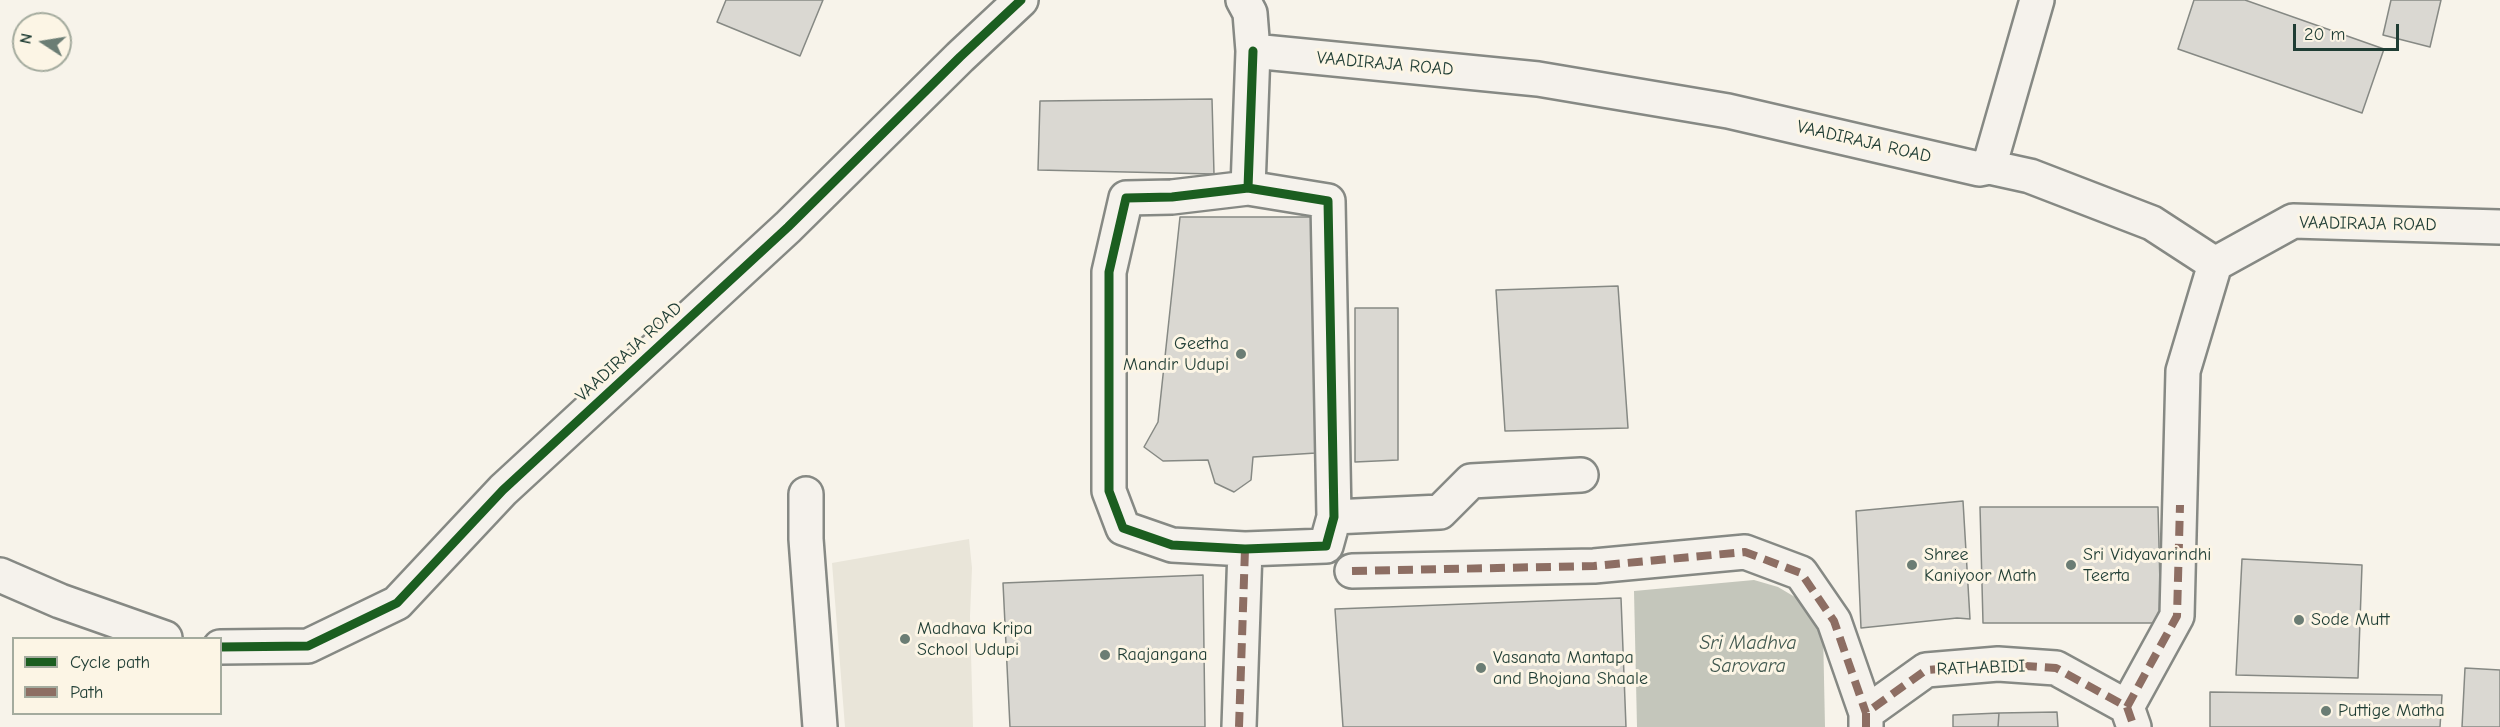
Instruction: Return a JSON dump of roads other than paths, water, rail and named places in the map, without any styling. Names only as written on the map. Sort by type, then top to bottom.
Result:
[{"type":"street","name":"VAADIRAJA ROAD","points":[[222,647],[308,646],[397,603],[503,490],[788,227],[1021,0]]},
{"type":"street","points":[[1244,0],[1250,13],[1253,51],[1248,188]]},
{"type":"street","points":[[1989,167],[2037,0]]},
{"type":"street","name":"VAADIRAJA ROAD","points":[[1253,51],[1538,79],[1728,111],[1979,169],[1989,167],[2030,176],[2152,223],[2215,264],[2293,221],[2500,227]]},
{"type":"street","points":[[1248,188],[1328,201],[1334,517],[1326,546],[1245,549],[1172,545],[1123,528],[1109,491],[1109,272],[1126,198],[1172,197],[1248,188]]},
{"type":"street","points":[[2131,717],[2177,616],[2183,371],[2215,264]]},
{"type":"street","points":[[1334,517],[1440,512],[1471,481],[1581,475]]},
{"type":"street","points":[[806,494],[806,539],[820,727]]},
{"type":"street","points":[[1239,727],[1245,549]]},
{"type":"street","points":[[1352,571],[1594,566],[1745,552],[1801,573],[1834,621],[1866,720]]},
{"type":"street","points":[[0,575],[60,601],[159,637]]},
{"type":"street","name":"RATHABIDI","points":[[1866,720],[1926,670],[1998,664],[2056,668],[2131,717]]},
{"type":"water","name":"Sri Madhva Sarovara","points":[[1754,580],[1778,587],[1800,600],[1823,630],[1825,727],[1637,727],[1634,591]]},
{"type":"place","name":"Geetha Mandir Udupi","points":[[1241,354]]},
{"type":"place","name":"Shree Kaniyoor Math","points":[[1912,565]]},
{"type":"place","name":"Sri Vidyavarindhi Teerta","points":[[2071,565]]},
{"type":"place","name":"Sode Mutt","points":[[2299,620]]},
{"type":"place","name":"Madhava Kripa School Udupi","points":[[905,639]]},
{"type":"place","name":"Raajangana","points":[[1105,655]]},
{"type":"place","name":"Vasanata Mantapa and Bhojana Shaale","points":[[1481,668]]},
{"type":"place","name":"Puttige Matha","points":[[2326,711]]}]
